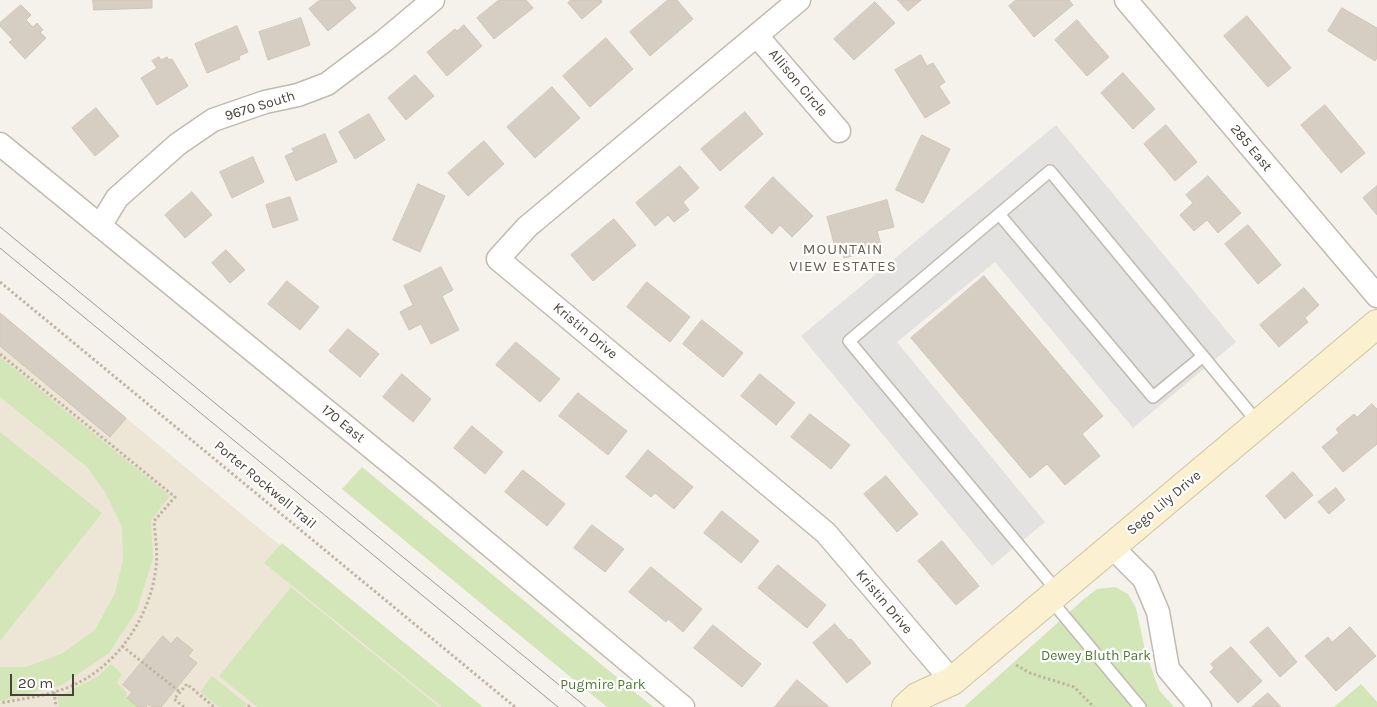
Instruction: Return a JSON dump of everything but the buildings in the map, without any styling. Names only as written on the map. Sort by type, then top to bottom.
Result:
[{"type":"main road","name":"Sego Lily Drive","points":[[906,707],[917,697],[952,681],[1377,324]]},
{"type":"main road","name":"Sego Lily Drive","points":[[936,707],[952,681]]},
{"type":"street","name":"9670 South","points":[[100,226],[117,198],[185,139],[213,120],[326,84],[384,41],[433,0]]},
{"type":"street","name":"Kristin Drive","points":[[799,0],[527,227],[498,259],[826,533],[952,681]]},
{"type":"street","name":"285 East","points":[[1126,0],[1377,296]]},
{"type":"street","name":"Allison Circle","points":[[757,36],[839,131]]},
{"type":"street","name":"170 East","points":[[0,144],[426,492],[683,707]]},
{"type":"street","points":[[1112,547],[1144,579],[1158,612],[1168,669],[1200,707]]},
{"type":"lane","points":[[1140,707],[1054,596],[849,341],[1050,171],[1259,424]]},
{"type":"lane","points":[[999,214],[1153,397],[1203,356]]},
{"type":"path","name":"Porter Rockwell Trail","points":[[0,282],[516,707]]},
{"type":"path","points":[[0,354],[175,496],[154,522],[156,568],[150,594],[144,611],[119,652],[101,668],[78,683],[54,692],[0,703]]},
{"type":"path","points":[[122,646],[180,692]]},
{"type":"path","points":[[1016,665],[1030,673],[1074,687],[1094,707]]},
{"type":"path","points":[[184,707],[174,699],[187,684],[214,707]]},
{"type":"path","points":[[54,692],[56,707]]},
{"type":"shaded area","points":[[1056,125],[1236,342],[1133,428],[995,262],[897,342],[1045,522],[992,566],[801,336]]},
{"type":"shaded area","points":[[0,313],[238,511],[479,707],[0,707]]},
{"type":"green space","points":[[0,357],[170,496],[151,520],[153,558],[137,610],[109,653],[62,685],[0,701],[0,667],[26,667],[61,654],[95,630],[115,593],[123,560],[122,527],[105,492],[87,467],[0,397]]},
{"type":"green space","points":[[0,432],[102,513],[0,641]]},
{"type":"green space","name":"Pugmire Park","points":[[362,467],[653,707],[607,707],[342,489]]},
{"type":"green space","points":[[282,543],[483,707],[442,707],[264,563]]},
{"type":"green space","points":[[291,587],[439,707],[257,707],[219,676]]},
{"type":"green space","name":"Dewey Bluth Park","points":[[1115,587],[1128,594],[1136,608],[1145,650],[1159,690],[1174,707],[964,707],[1084,599],[1097,589]]},
{"type":"green space","points":[[111,664],[122,674],[117,683],[126,692],[127,698],[138,707],[59,707],[57,697],[97,677]]},
{"type":"green space","points":[[212,676],[247,704],[244,707],[219,707],[200,692]]},
{"type":"green space","points":[[1361,684],[1377,702],[1377,707],[1334,707]]},
{"type":"tram line","points":[[0,227],[586,707]]},
{"type":"tram line","points":[[0,248],[558,707]]},
{"type":"district","name":"MOUNTAIN VIEW ESTATES","points":[[843,258]]}]
